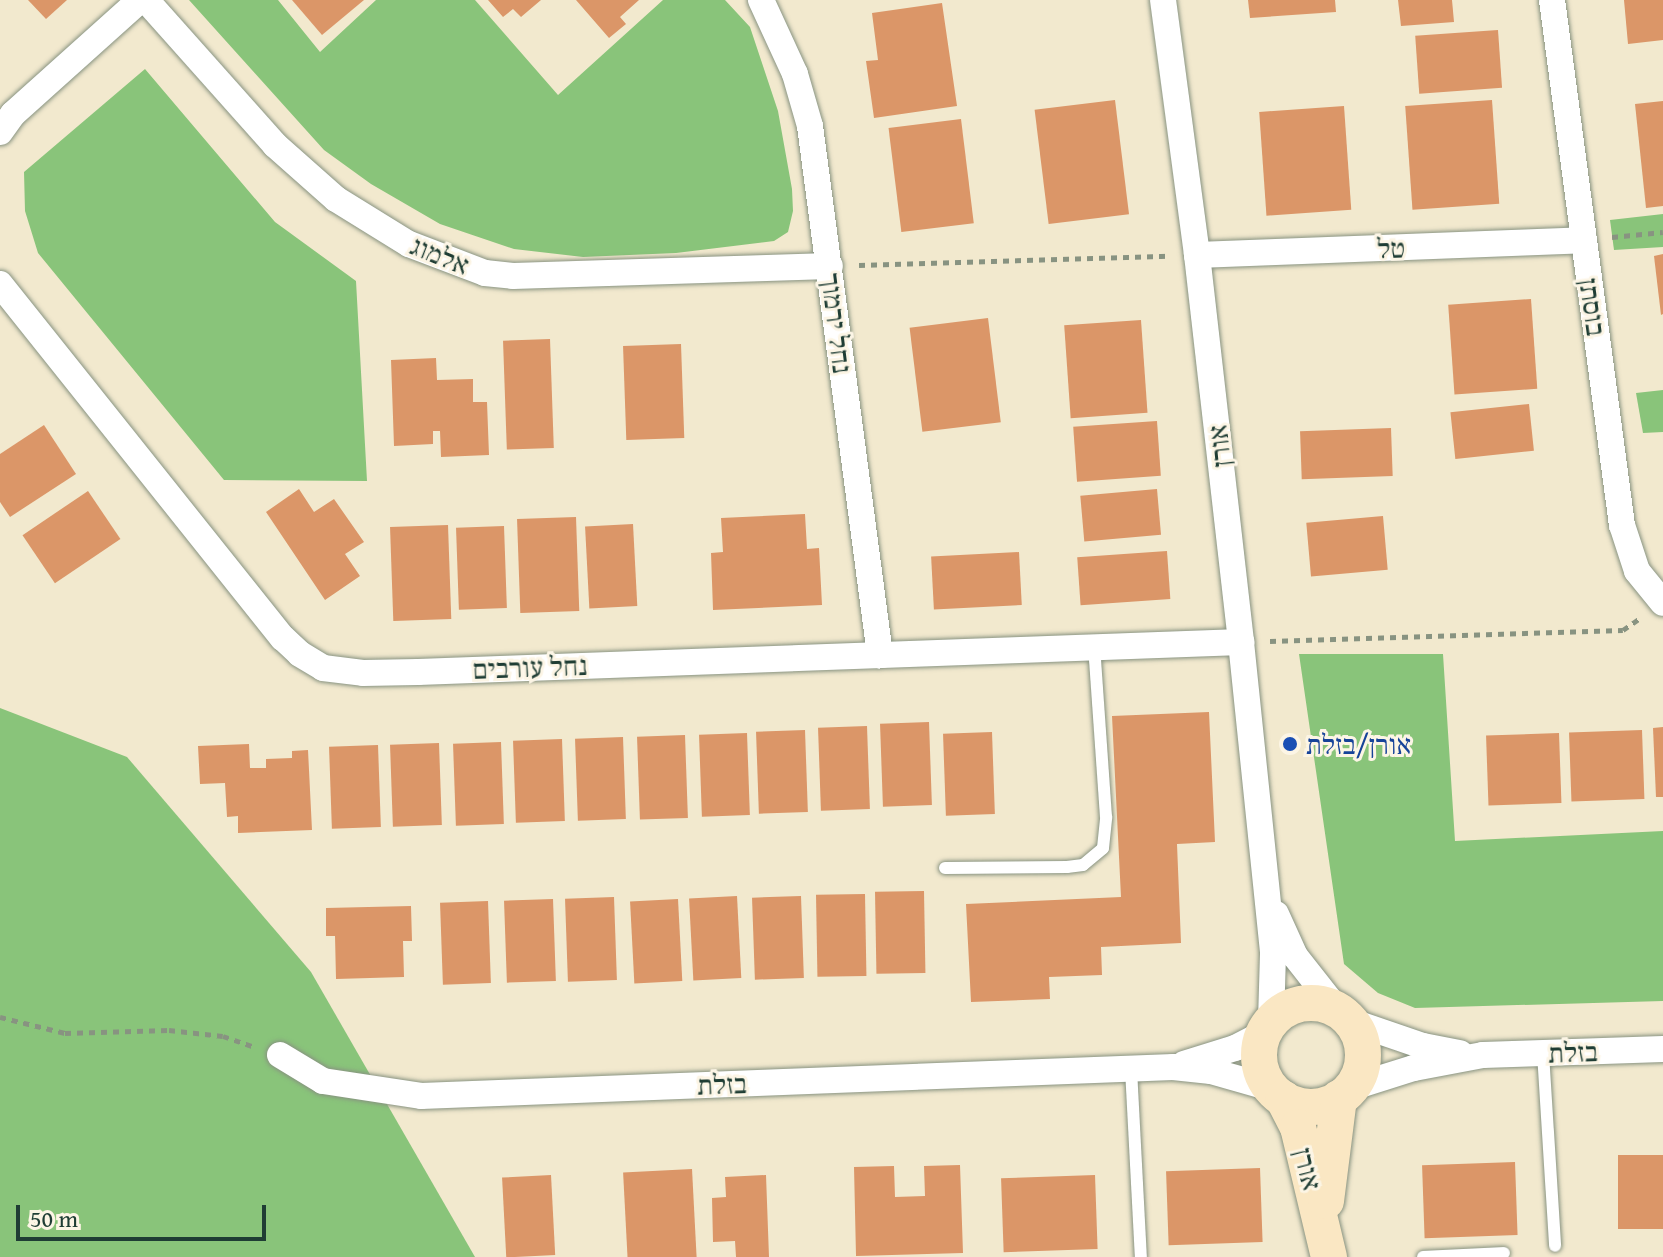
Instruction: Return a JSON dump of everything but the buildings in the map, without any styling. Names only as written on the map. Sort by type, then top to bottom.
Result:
[{"type":"street","points":[[0,132],[13,114],[143,0]]},
{"type":"street","name":"אלמוג","points":[[143,0],[275,145],[336,199],[409,244],[485,273],[513,276],[830,266]]},
{"type":"street","name":"נחל ירמוך","points":[[761,0],[795,74],[810,126],[880,655]]},
{"type":"street","name":"אורן","points":[[1163,0],[1197,255],[1267,893],[1274,990],[1267,1027]]},
{"type":"street","name":"בוסתן","points":[[1552,0],[1622,525],[1637,571],[1663,603]]},
{"type":"street","name":"טל","points":[[1197,255],[1584,240]]},
{"type":"street","name":"נחל עורבים","points":[[0,284],[283,638],[300,654],[323,668],[377,673],[1241,642]]},
{"type":"street","name":"אורן","points":[[1267,893],[1295,956],[1345,1016]]},
{"type":"street","points":[[1297,1005],[1326,1005],[1345,1016],[1362,1047],[1362,1062],[1345,1093],[1309,1107],[1277,1093],[1259,1064],[1267,1027],[1297,1005]]},
{"type":"street","name":"בזלת","points":[[1345,1016],[1423,1046],[1483,1055]]},
{"type":"street","name":"בזלת","points":[[1173,1067],[1235,1048],[1267,1027]]},
{"type":"street","name":"בזלת","points":[[1345,1093],[1414,1068],[1483,1055],[1663,1049]]},
{"type":"street","name":"בזלת","points":[[280,1055],[323,1081],[421,1096],[1173,1067],[1211,1071],[1277,1093]]},
{"type":"street","name":"אורן","points":[[1277,1093],[1298,1127],[1328,1250]]},
{"type":"street","name":"אורן","points":[[1328,1250],[1329,1162],[1345,1093]]},
{"type":"lane","points":[[945,868],[1083,865],[1103,848],[1106,817],[1094,647]]},
{"type":"lane","points":[[1543,1053],[1555,1246]]},
{"type":"lane","points":[[1131,1069],[1141,1257]]},
{"type":"lane","points":[[1423,1257],[1504,1253]]},
{"type":"path","points":[[1584,240],[1663,232]]},
{"type":"path","points":[[830,266],[1197,255]]},
{"type":"path","points":[[1241,642],[1623,630],[1663,603]]},
{"type":"path","points":[[0,1017],[65,1033],[169,1030],[223,1036],[280,1055]]},
{"type":"green space","points":[[189,0],[278,0],[320,52],[376,0],[475,0],[558,95],[663,0],[725,0],[750,27],[778,111],[792,189],[793,211],[788,232],[774,241],[676,253],[583,257],[514,249],[440,224],[371,184],[324,150]]},
{"type":"green space","points":[[145,69],[275,222],[356,281],[367,481],[224,480],[38,253],[25,211],[24,172]]},
{"type":"green space","points":[[1663,214],[1663,247],[1614,250],[1610,220]]},
{"type":"green space","points":[[1663,390],[1663,432],[1643,433],[1636,393]]},
{"type":"green space","points":[[1299,654],[1443,654],[1455,841],[1663,831],[1663,1001],[1415,1008],[1378,993],[1344,964]]},
{"type":"green space","points":[[0,708],[127,757],[311,972],[475,1257],[0,1257]]},
{"type":"place","name":"אורן/בזלת","points":[[1290,744]]}]
